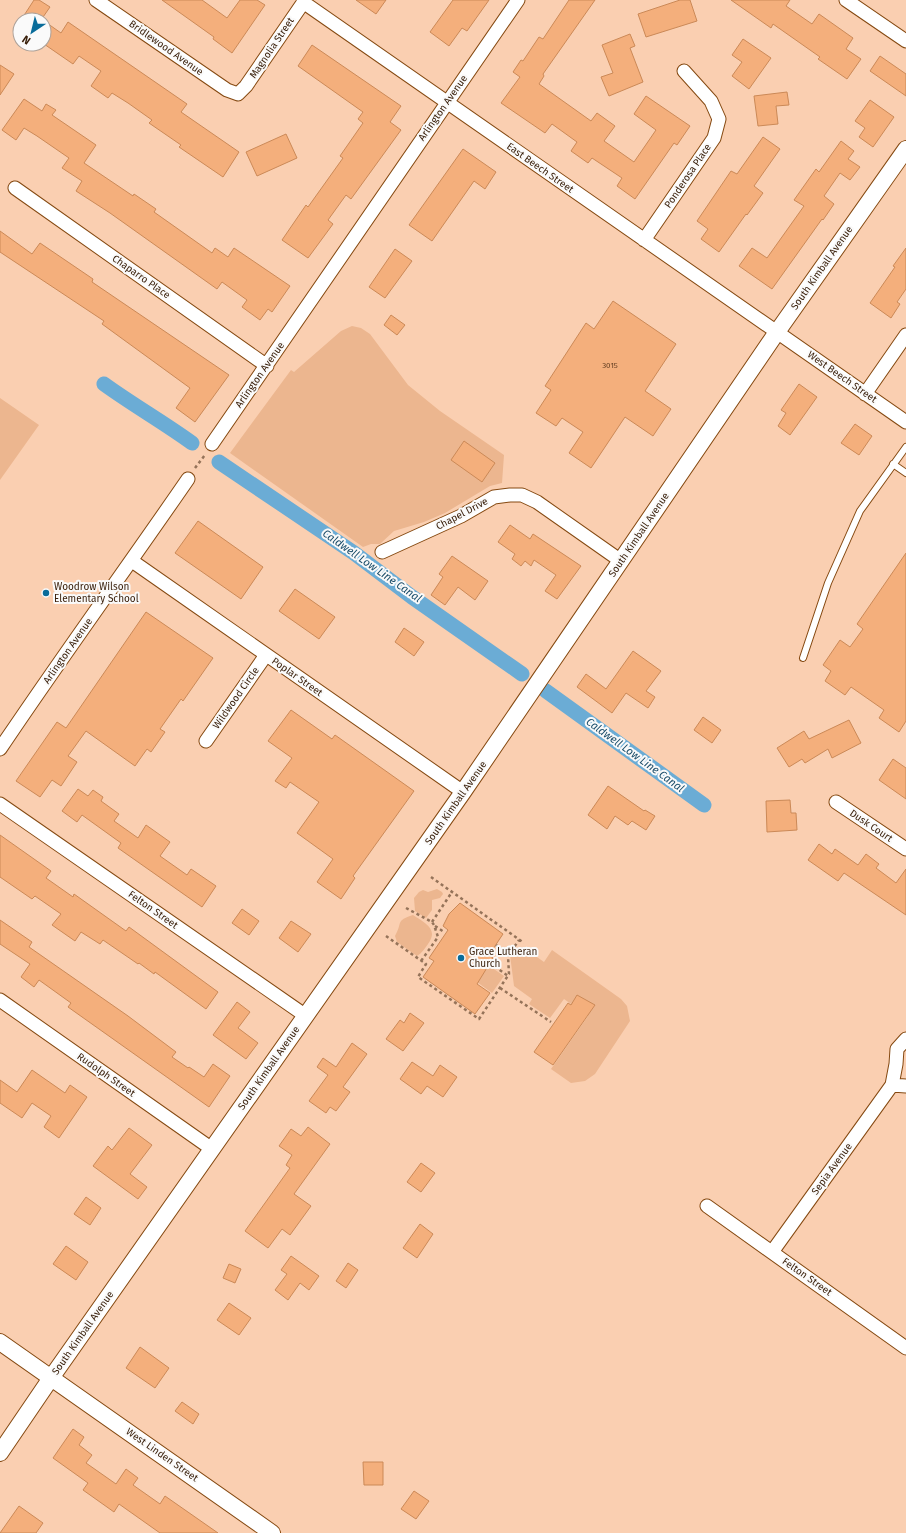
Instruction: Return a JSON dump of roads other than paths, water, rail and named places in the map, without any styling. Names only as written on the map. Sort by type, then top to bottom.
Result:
[{"type":"street","name":"Bridlewood Avenue","points":[[96,0],[227,90],[238,94]]},
{"type":"street","name":"Arlington Avenue","points":[[212,444],[518,0]]},
{"type":"street","points":[[846,0],[906,41]]},
{"type":"street","name":"Magnolia Street","points":[[238,94],[246,86],[304,1]]},
{"type":"street","name":"East Beech Street","points":[[304,1],[447,103],[777,332]]},
{"type":"street","name":"Ponderosa Place","points":[[644,240],[714,138],[719,119],[711,101],[684,71]]},
{"type":"street","name":"South Kimball Avenue","points":[[0,1453],[51,1378],[463,792],[777,332],[906,149]]},
{"type":"street","name":"Chaparro Place","points":[[15,188],[267,366]]},
{"type":"street","name":"West Beech Street","points":[[777,332],[906,422]]},
{"type":"street","points":[[866,394],[906,335]]},
{"type":"street","name":"Arlington Avenue","points":[[0,749],[63,656],[132,561],[188,479]]},
{"type":"street","name":"Chapel Drive","points":[[382,552],[461,516],[494,497],[522,495],[537,502],[621,561]]},
{"type":"street","name":"Poplar Street","points":[[132,561],[463,792]]},
{"type":"street","name":"Wildwood Circle","points":[[206,741],[266,655]]},
{"type":"street","name":"Dusk Court","points":[[836,802],[906,849]]},
{"type":"street","name":"Felton Street","points":[[0,804],[306,1016]]},
{"type":"street","name":"Rudolph Street","points":[[0,1000],[212,1150]]},
{"type":"street","points":[[906,1039],[897,1049],[892,1085],[906,1086]]},
{"type":"street","name":"Sepia Avenue","points":[[772,1252],[892,1085]]},
{"type":"street","name":"Felton Street","points":[[707,1206],[906,1348]]},
{"type":"street","name":"West Linden Street","points":[[0,1342],[272,1533]]},
{"type":"lane","points":[[803,658],[828,583],[860,511],[906,447]]},
{"type":"lane","points":[[893,464],[906,474]]},
{"type":"waterway","name":"Caldwell Low Line Canal","points":[[104,384],[192,443]]},
{"type":"waterway","name":"Caldwell Low Line Canal","points":[[219,462],[354,553],[412,597],[522,674]]},
{"type":"waterway","name":"Caldwell Low Line Canal","points":[[546,691],[704,805]]},
{"type":"place","name":"Woodrow Wilson Elementary School","points":[[46,593]]},
{"type":"place","name":"Grace Lutheran Church","points":[[461,958]]}]
